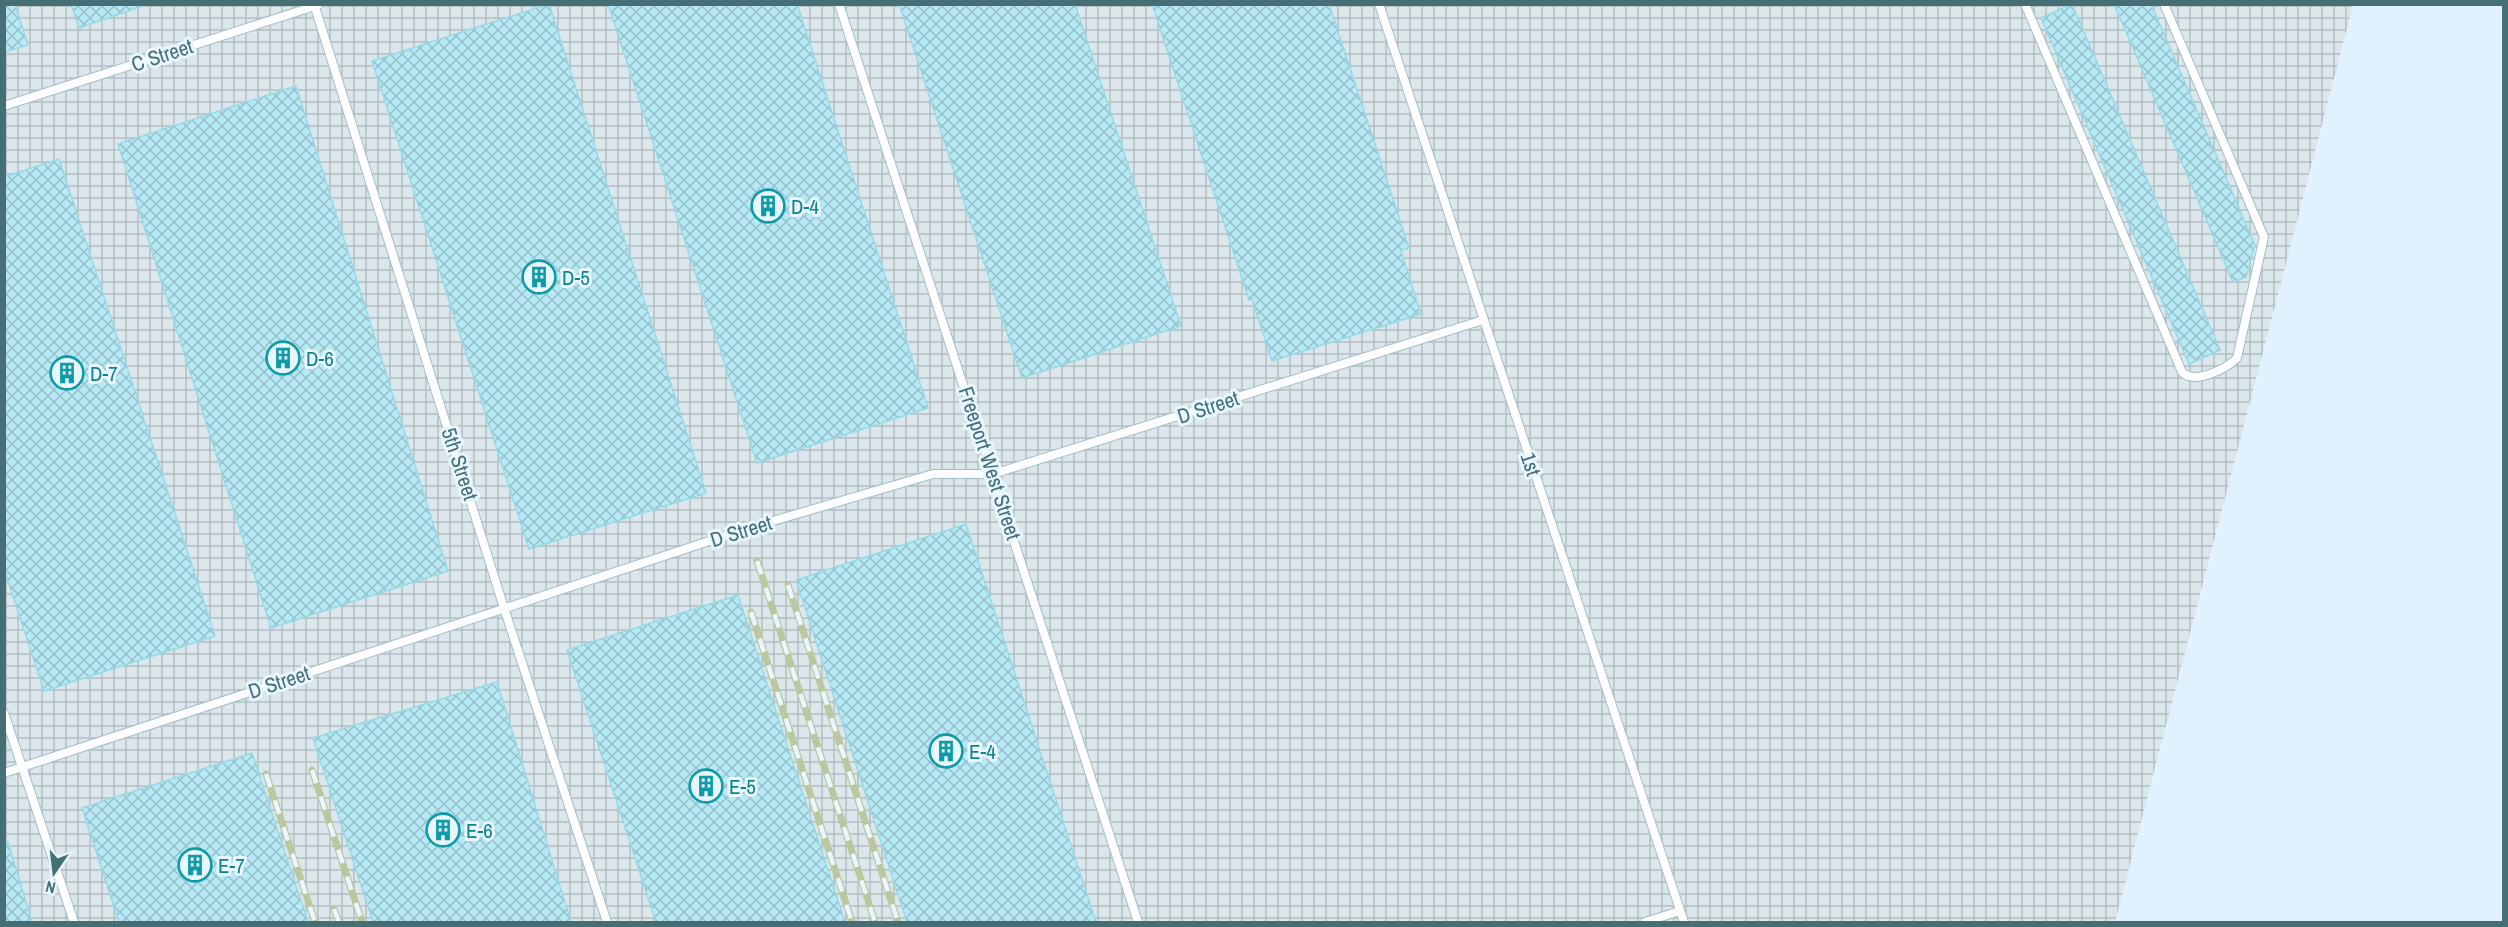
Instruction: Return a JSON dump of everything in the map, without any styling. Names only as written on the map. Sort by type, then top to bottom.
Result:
[{"type":"lane","name":"Freeport West Street","points":[[839,4],[1138,922]]},
{"type":"lane","name":"1st","points":[[1379,4],[1684,922]]},
{"type":"lane","points":[[2025,4],[2182,372],[2194,379],[2230,364],[2237,358],[2264,237],[2164,4]]},
{"type":"lane","name":"C Street","points":[[4,106],[316,5]]},
{"type":"lane","name":"5th Street","points":[[316,5],[504,608],[607,922]]},
{"type":"lane","name":"D Street","points":[[4,773],[749,528],[933,474],[993,474],[1483,320]]},
{"type":"lane","points":[[4,713],[74,922]]},
{"type":"lane","points":[[1645,922],[1680,911]]},
{"type":"shaded area","points":[[5,5],[2353,5],[2115,922],[5,922]]},
{"type":"building","points":[[4,4],[15,4],[28,45],[4,52]]},
{"type":"building","points":[[71,4],[140,4],[140,7],[79,28]]},
{"type":"building","name":"D-5","points":[[549,4],[706,493],[529,549],[372,61]]},
{"type":"building","name":"D-4","points":[[608,4],[797,4],[928,408],[757,463]]},
{"type":"building","points":[[899,4],[1075,4],[1181,326],[1022,378]]},
{"type":"building","points":[[1152,4],[1329,4],[1409,248],[1401,251],[1421,314],[1272,361],[1252,299],[1249,300]]},
{"type":"building","points":[[2072,4],[2220,350],[2189,364],[2041,18]]},
{"type":"building","points":[[2114,4],[2151,4],[2255,245],[2246,277],[2233,282]]},
{"type":"building","name":"D-6","points":[[296,86],[448,571],[271,628],[118,144]]},
{"type":"building","name":"D-7","points":[[59,159],[215,636],[44,691],[4,569],[4,177]]},
{"type":"building","name":"E-4","points":[[966,524],[1096,922],[907,922],[796,580]]},
{"type":"building","name":"E-5","points":[[738,595],[845,922],[656,922],[567,650]]},
{"type":"building","name":"E-6","points":[[497,682],[571,922],[373,922],[313,738]]},
{"type":"building","name":"E-7","points":[[252,753],[308,922],[119,922],[82,808]]},
{"type":"building","points":[[8,842],[32,922],[4,922],[4,843]]},
{"type":"railway","points":[[757,561],[875,922]]},
{"type":"railway","points":[[788,585],[898,922]]},
{"type":"railway","points":[[751,612],[852,922]]},
{"type":"railway","points":[[312,770],[362,922]]},
{"type":"railway","points":[[266,774],[315,922]]},
{"type":"railway","points":[[334,909],[339,922]]},
{"type":"place","name":"D-4","points":[[768,206]]},
{"type":"place","name":"D-5","points":[[539,277]]},
{"type":"place","name":"D-6","points":[[283,358]]},
{"type":"place","name":"D-7","points":[[67,373]]},
{"type":"place","name":"E-4","points":[[946,751]]},
{"type":"place","name":"E-5","points":[[706,786]]},
{"type":"place","name":"E-6","points":[[443,830]]},
{"type":"place","name":"E-7","points":[[195,865]]}]
